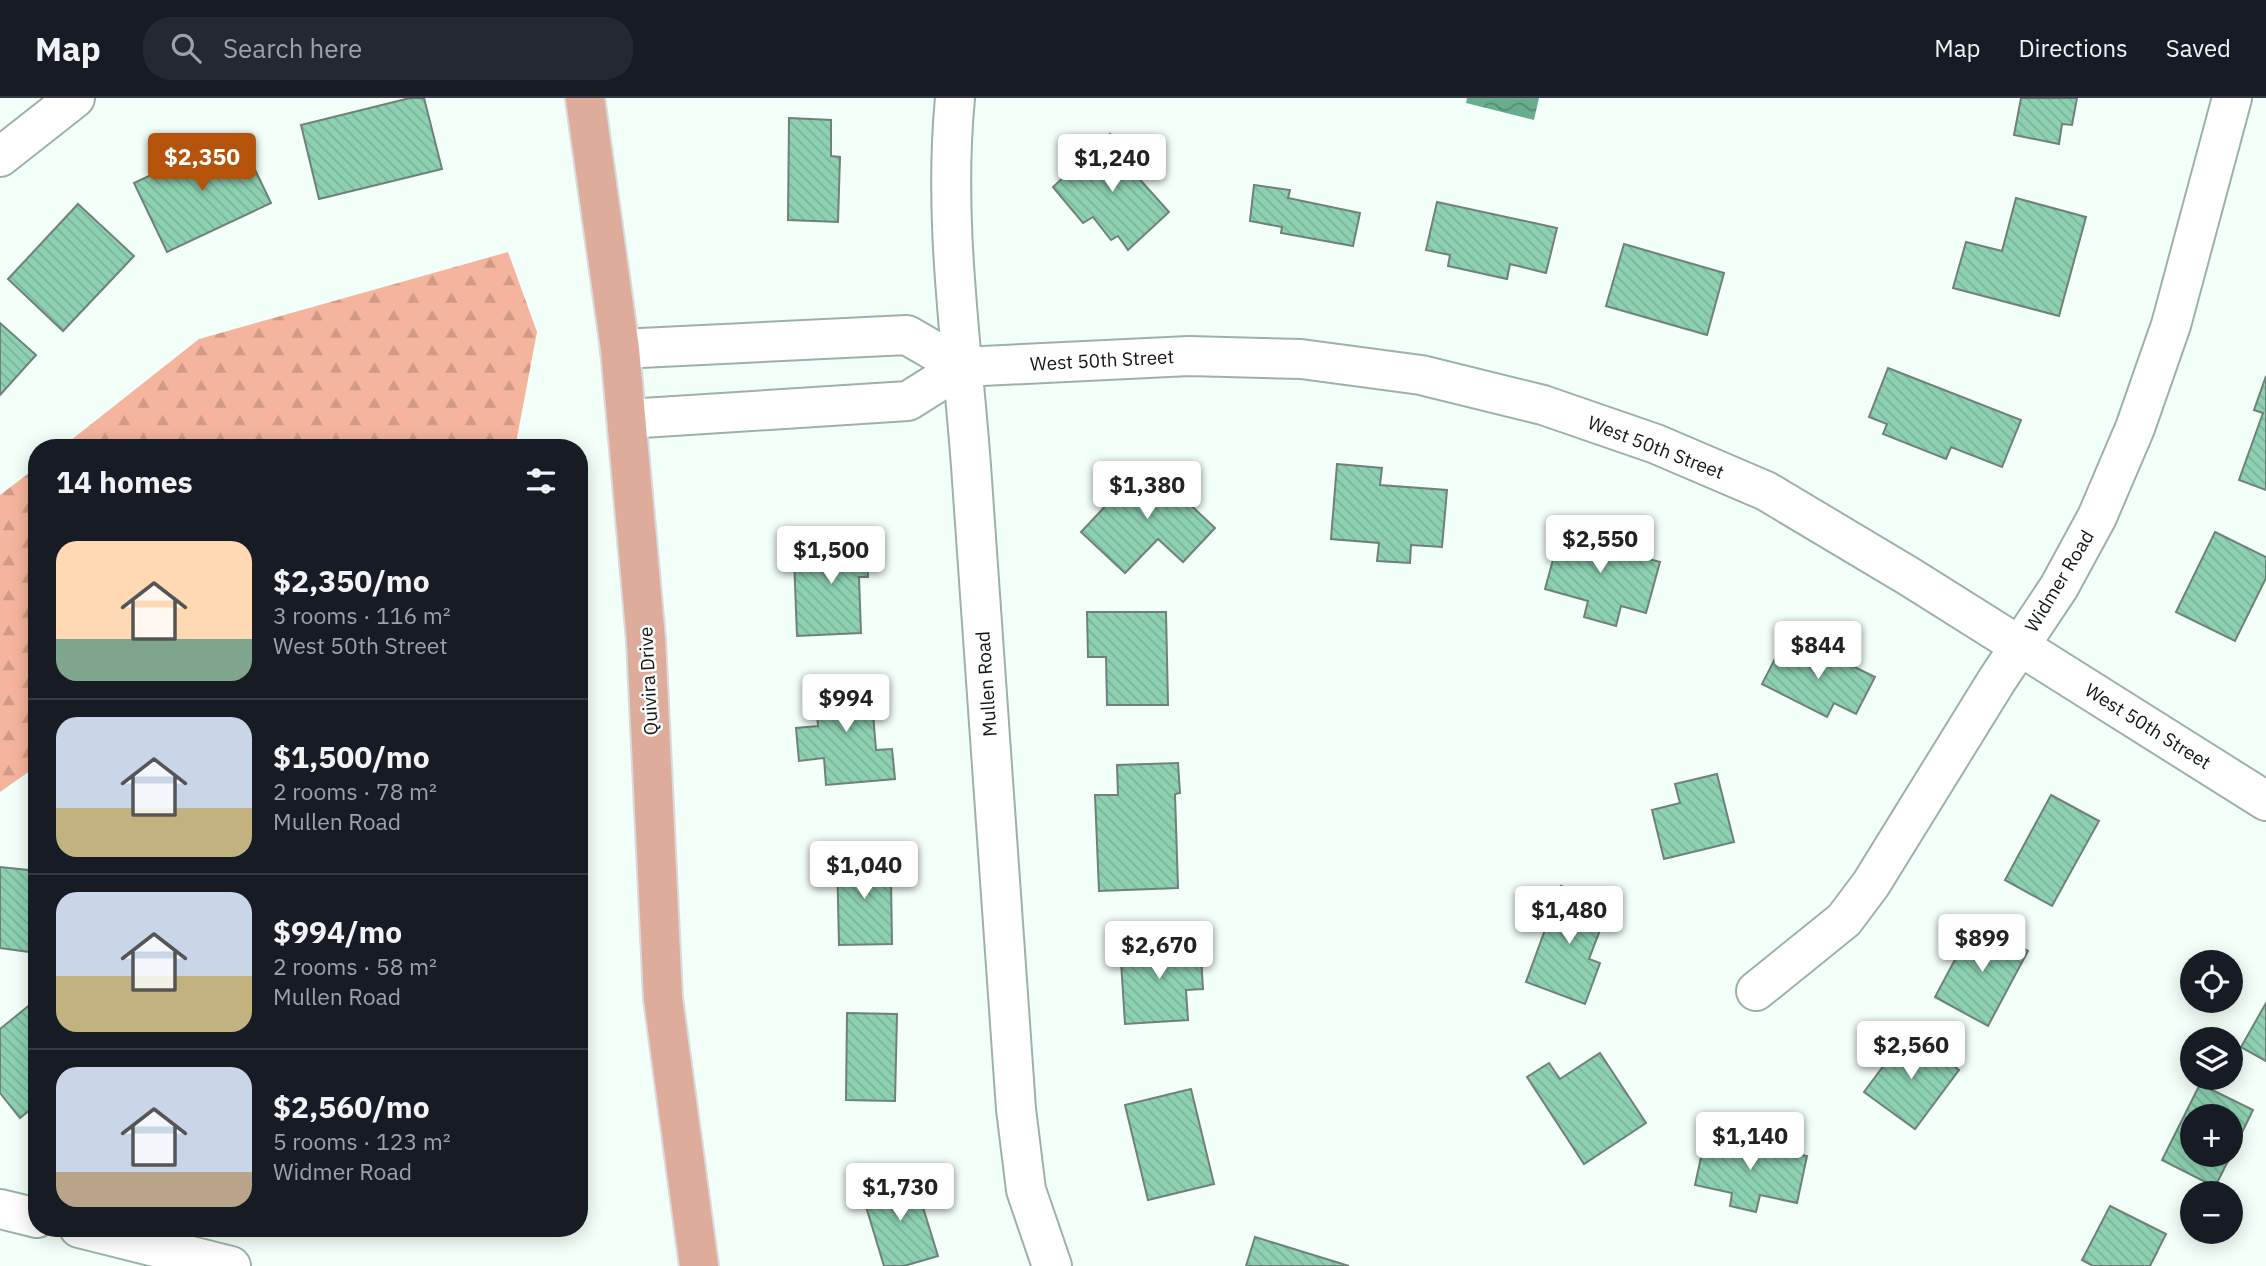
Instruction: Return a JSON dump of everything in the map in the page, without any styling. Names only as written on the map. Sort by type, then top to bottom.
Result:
[{"type":"main road","name":"Quivira Drive","points":[[585,98],[620,349],[646,640],[663,998],[699,1266]]},
{"type":"street","name":"Mullen Road","points":[[955,98],[950,154],[953,266],[1016,1109],[1026,1190],[1052,1266]]},
{"type":"street","name":"Widmer Road","points":[[1756,991],[1851,911],[1871,884],[2072,564],[2135,428],[2171,325],[2232,98]]},
{"type":"street","points":[[0,157],[49,105]]},
{"type":"street","points":[[620,349],[907,335],[962,367]]},
{"type":"street","name":"West 50th Street","points":[[626,419],[908,401],[962,367],[1189,356],[1301,359],[1421,374],[1543,404],[1656,444],[1766,491],[2019,645],[2266,801]]},
{"type":"street","points":[[0,1209],[28,1216]]},
{"type":"street","points":[[156,1238],[231,1266]]},
{"type":"green space","points":[[508,252],[537,332],[517,439],[72,439],[199,339]]},
{"type":"green space","points":[[28,474],[28,772],[0,792],[0,495]]},
{"type":"water","points":[[1467,98],[1539,98],[1534,120],[1466,103]]},
{"type":"building","points":[[410,98],[424,98],[442,169],[319,199],[301,125]]},
{"type":"building","points":[[2021,98],[2077,98],[2072,125],[2062,124],[2059,144],[2014,135]]},
{"type":"building","points":[[789,118],[831,120],[831,156],[840,157],[838,222],[788,220]]},
{"type":"building","points":[[238,134],[271,203],[167,252],[134,183]]},
{"type":"building","points":[[1110,134],[1141,167],[1134,173],[1169,212],[1128,250],[1118,236],[1111,240],[1093,217],[1083,223],[1053,187]]},
{"type":"building","points":[[1254,185],[1290,190],[1288,198],[1360,213],[1353,246],[1281,233],[1282,227],[1250,221]]},
{"type":"building","points":[[2016,198],[2086,217],[2059,316],[1953,288],[1966,242],[2002,251]]},
{"type":"building","points":[[1437,202],[1557,228],[1546,273],[1510,264],[1507,279],[1448,266],[1450,255],[1426,250]]},
{"type":"building","points":[[78,204],[134,256],[63,331],[8,279]]},
{"type":"building","points":[[1624,244],[1724,273],[1707,335],[1606,306]]},
{"type":"building","points":[[0,323],[36,355],[0,395]]},
{"type":"building","points":[[1888,368],[2021,420],[2002,467],[1951,447],[1946,459],[1883,434],[1887,424],[1869,417]]},
{"type":"building","points":[[2266,376],[2266,490],[2239,480],[2263,413],[2254,410]]},
{"type":"building","points":[[1146,463],[1215,528],[1183,562],[1158,539],[1125,573],[1081,532]]},
{"type":"building","points":[[1337,464],[1382,468],[1380,485],[1447,490],[1442,547],[1411,545],[1410,563],[1377,561],[1379,543],[1331,539]]},
{"type":"building","points":[[1563,523],[1606,535],[1603,547],[1660,562],[1646,613],[1621,606],[1616,626],[1584,617],[1588,601],[1545,589]]},
{"type":"building","points":[[866,532],[868,577],[859,577],[861,633],[797,636],[794,558],[823,557],[822,534]]},
{"type":"building","points":[[2215,532],[2266,557],[2266,578],[2235,641],[2176,612]]},
{"type":"building","points":[[1087,612],[1166,612],[1168,705],[1107,705],[1106,657],[1088,657]]},
{"type":"building","points":[[1783,643],[1821,662],[1826,653],[1875,677],[1856,714],[1834,703],[1827,717],[1762,684]]},
{"type":"building","points":[[870,677],[876,750],[892,749],[895,779],[826,785],[824,758],[799,761],[796,728],[818,726],[814,682]]},
{"type":"building","points":[[1178,763],[1180,793],[1175,794],[1178,888],[1099,891],[1095,795],[1118,795],[1117,765]]},
{"type":"building","points":[[1717,774],[1734,842],[1664,859],[1652,810],[1680,803],[1675,784]]},
{"type":"building","points":[[2051,795],[2099,821],[2052,906],[2005,880]]},
{"type":"building","points":[[882,855],[883,881],[891,881],[892,944],[839,945],[837,856]]},
{"type":"building","points":[[0,867],[28,870],[28,952],[0,948]]},
{"type":"building","points":[[1561,886],[1610,904],[1589,959],[1600,963],[1585,1004],[1526,982]]},
{"type":"building","points":[[1975,922],[2028,951],[1988,1026],[1935,997]]},
{"type":"building","points":[[1200,942],[1203,989],[1186,990],[1188,1020],[1125,1024],[1120,946]]},
{"type":"building","points":[[2266,1003],[2266,1061],[2243,1048],[2243,1043]]},
{"type":"building","points":[[28,1006],[28,1111],[20,1118],[0,1093],[0,1029]]},
{"type":"building","points":[[847,1013],[897,1014],[895,1101],[846,1100]]},
{"type":"building","points":[[1908,1033],[1959,1070],[1915,1129],[1864,1092]]},
{"type":"building","points":[[1600,1053],[1646,1123],[1584,1164],[1527,1077],[1549,1063],[1560,1079]]},
{"type":"building","points":[[1191,1089],[1214,1184],[1148,1200],[1125,1105]]},
{"type":"building","points":[[2197,1090],[2212,1090],[2241,1104],[2190,1104]]},
{"type":"building","points":[[2243,1105],[2253,1110],[2243,1130]]},
{"type":"building","points":[[2180,1124],[2180,1167],[2225,1167],[2218,1181],[2203,1181],[2162,1160]]},
{"type":"building","points":[[1706,1134],[1807,1156],[1797,1203],[1760,1195],[1756,1212],[1730,1206],[1732,1193],[1695,1185]]},
{"type":"building","points":[[913,1175],[938,1256],[904,1266],[884,1266],[861,1190]]},
{"type":"building","points":[[2110,1206],[2166,1234],[2150,1266],[2093,1266],[2082,1260]]},
{"type":"building","points":[[1255,1237],[1349,1266],[1246,1266]]}]
